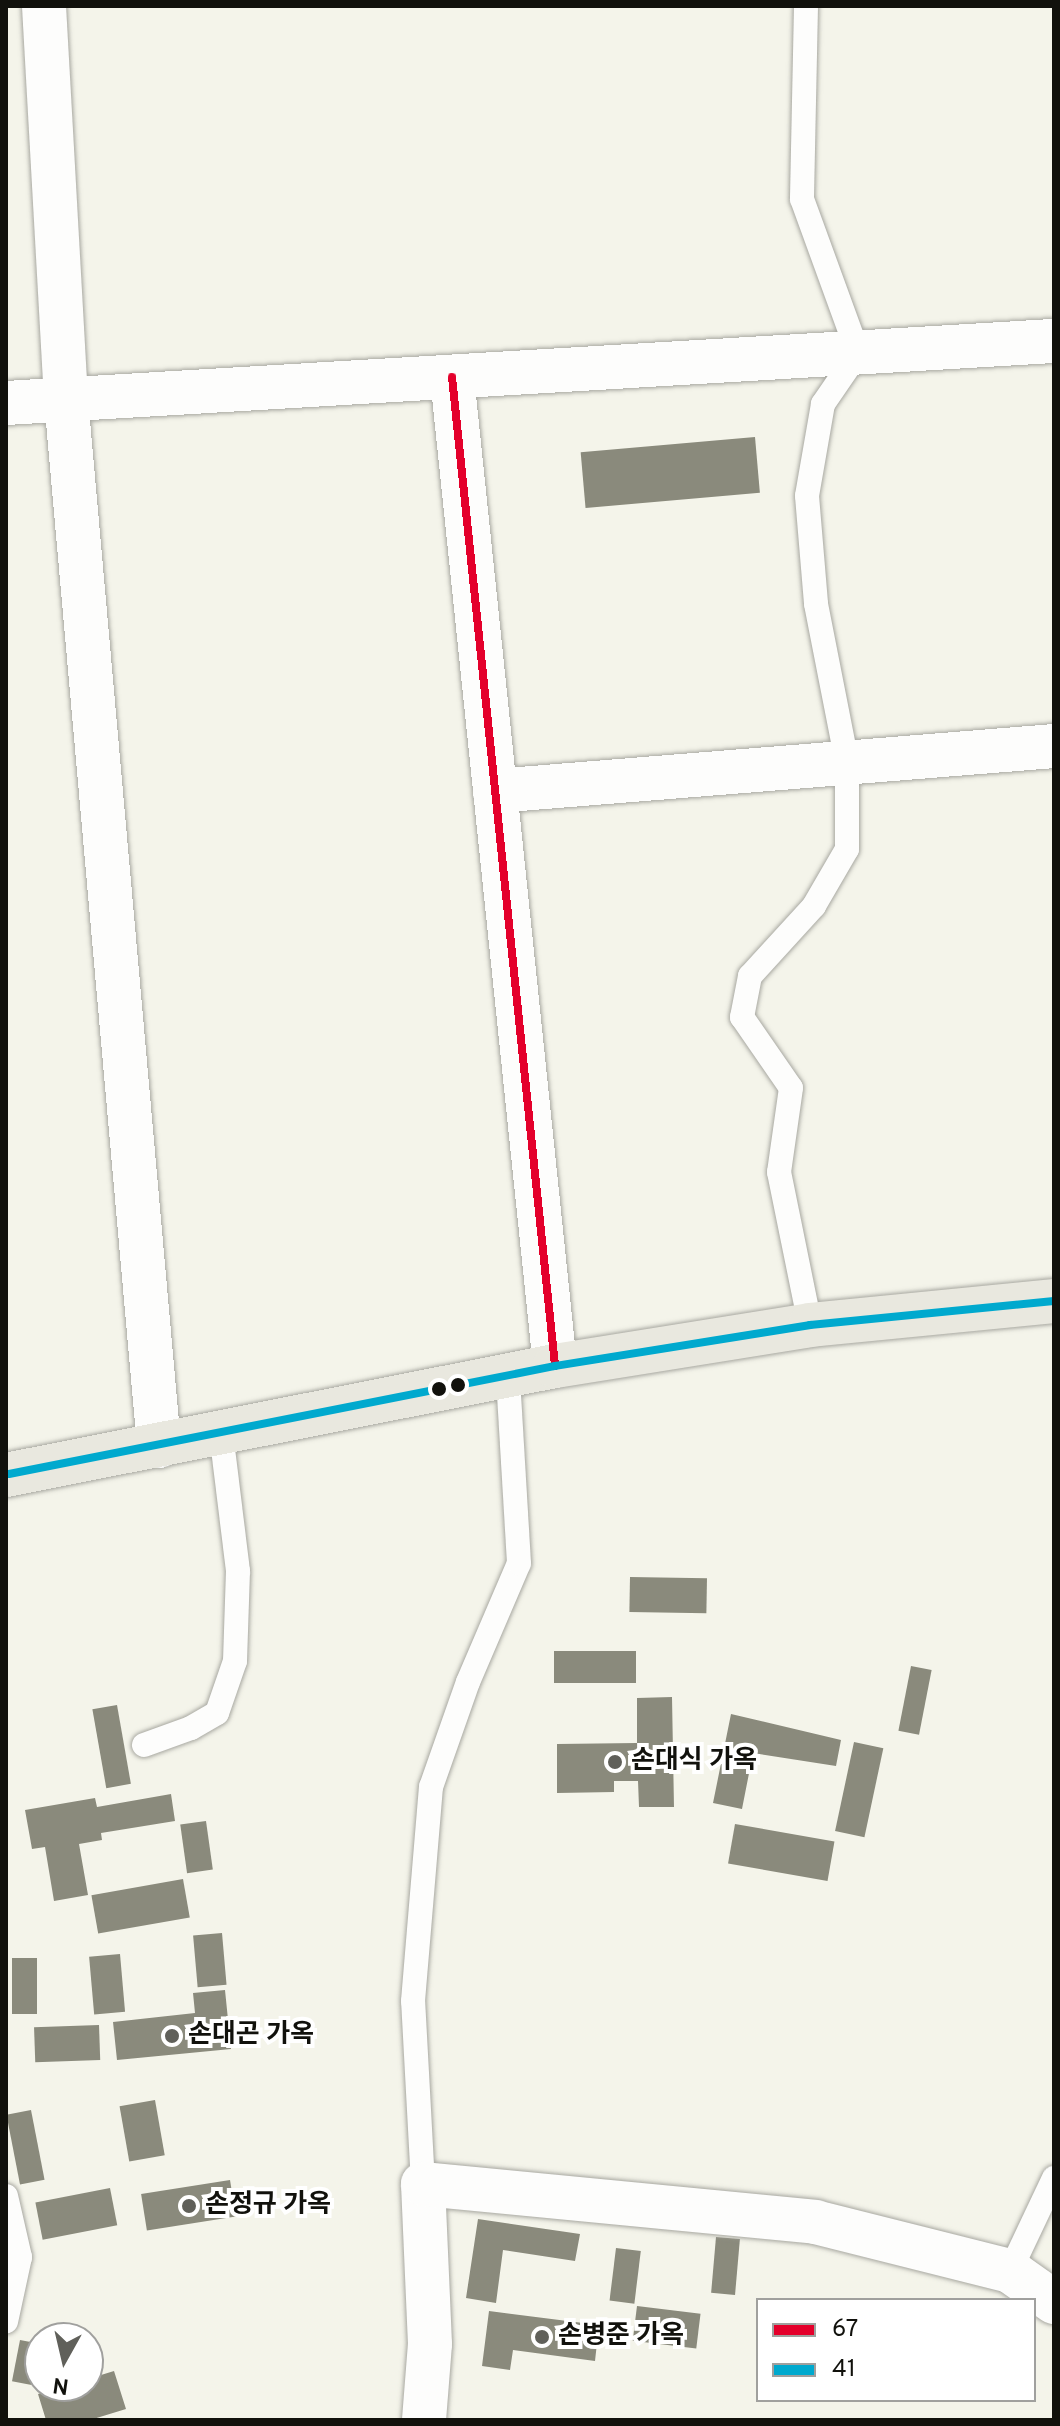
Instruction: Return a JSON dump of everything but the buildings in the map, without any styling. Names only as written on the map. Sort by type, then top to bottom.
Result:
[{"type":"main road","points":[[1005,1306],[1054,1280]]},
{"type":"main road","points":[[6,1475],[555,1366],[810,1325],[1054,1301]]},
{"type":"street","points":[[44,6],[66,399],[159,1446]]},
{"type":"street","points":[[6,403],[1054,341]]},
{"type":"street","points":[[452,377],[555,1366]]},
{"type":"street","points":[[495,791],[1054,746]]},
{"type":"street","points":[[424,2420],[430,2344],[423,2184],[815,2222],[1010,2271],[1054,2302]]},
{"type":"lane","points":[[806,6],[802,199],[858,353],[823,404],[807,496],[816,604],[847,762],[847,849],[814,906],[750,976],[742,1017],[791,1088],[779,1172],[810,1325]]},
{"type":"lane","points":[[423,2184],[413,2001],[431,1787],[468,1682],[519,1563],[508,1376]]},
{"type":"lane","points":[[144,1745],[191,1728],[217,1713],[235,1661],[238,1571],[221,1433]]},
{"type":"lane","points":[[1010,2271],[1054,2178]]},
{"type":"lane","points":[[6,2196],[20,2257],[6,2322]]},
{"type":"transit line","name":"67","points":[[452,377],[555,1366]]},
{"type":"transit line","name":"41","points":[[9,1474],[555,1366],[810,1325],[1054,1301]]},
{"type":"place","name":"손대식 가옥","points":[[615,1762]]},
{"type":"place","name":"손대곤 가옥","points":[[172,2036]]},
{"type":"place","name":"손정규 가옥","points":[[189,2206]]},
{"type":"place","name":"손병준 가옥","points":[[542,2337]]}]
